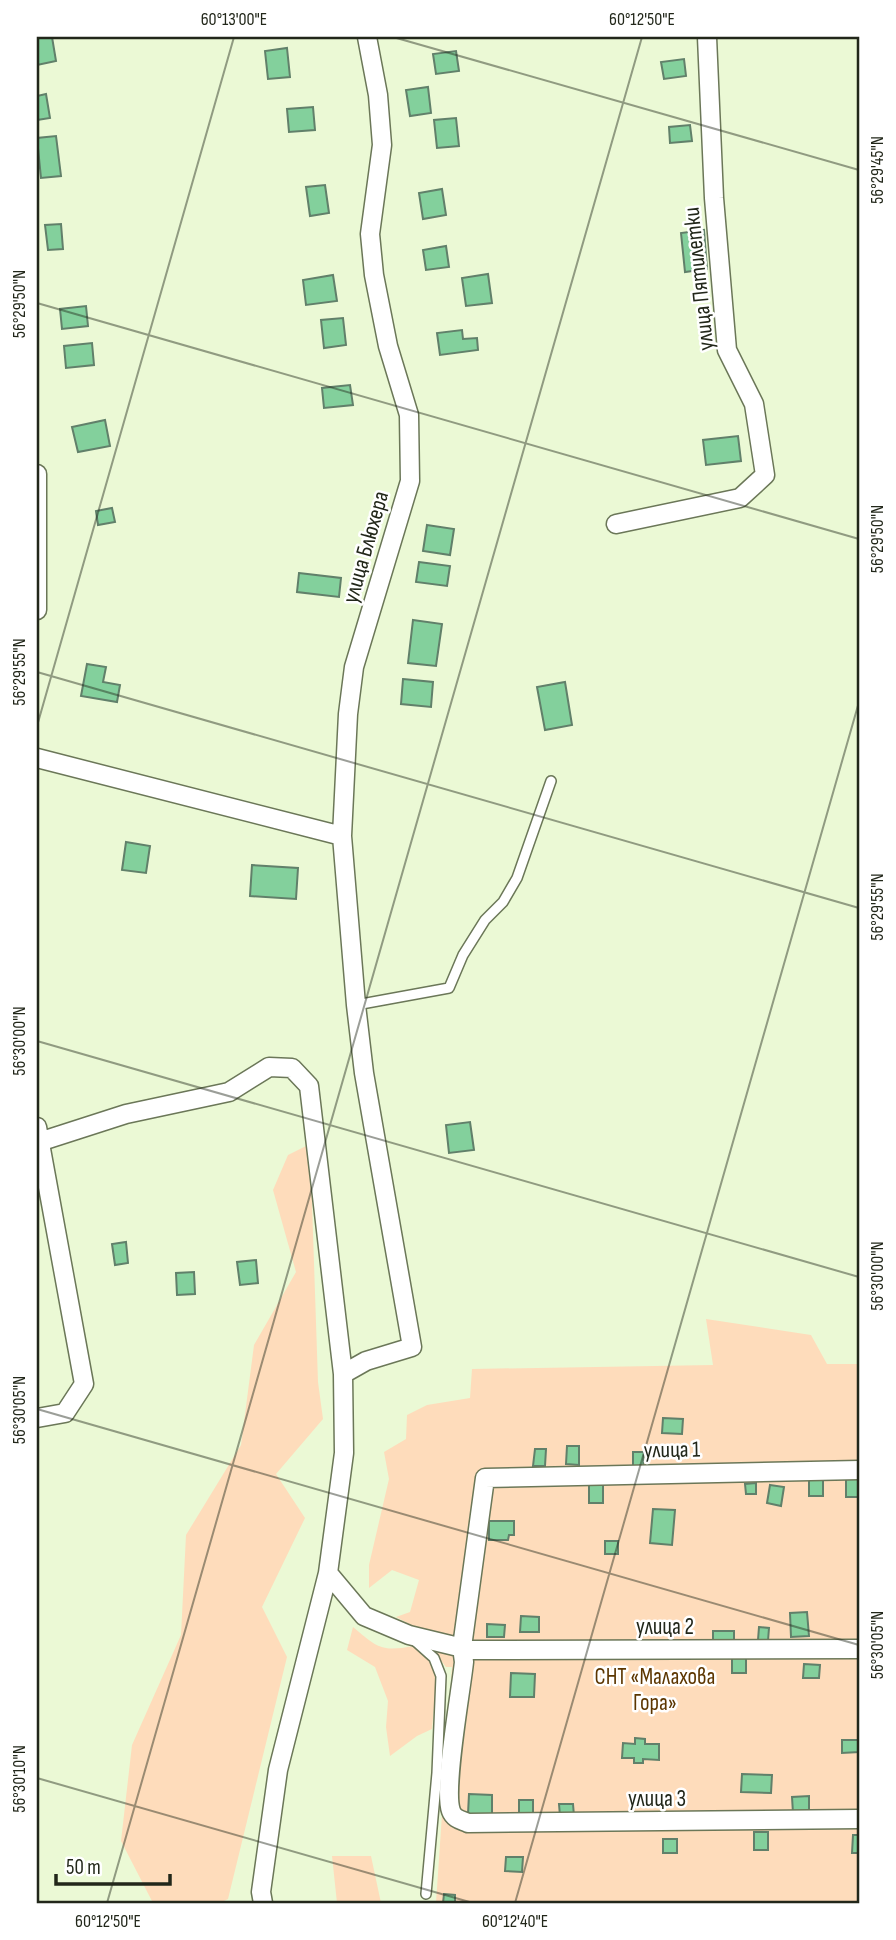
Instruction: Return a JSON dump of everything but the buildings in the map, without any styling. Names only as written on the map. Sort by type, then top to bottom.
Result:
[{"type":"street","name":"улица Блюхера","points":[[343,1374],[366,1362],[412,1347],[364,1073],[342,836],[348,714],[354,667],[410,481],[409,415],[388,346],[374,275],[370,234],[382,145],[378,95],[367,37]]},
{"type":"street","name":"улица Пятилетки","points":[[616,524],[740,498],[765,475],[754,404],[727,350],[714,198],[707,37]]},
{"type":"street","points":[[37,477],[37,610]]},
{"type":"street","points":[[37,758],[342,836]]},
{"type":"street","points":[[37,1418],[65,1413],[84,1384],[38,1135],[229,1092],[269,1067],[292,1068],[309,1086],[343,1374],[344,1453],[328,1573],[278,1770],[261,1892],[263,1903]]},
{"type":"street","name":"улица 1","points":[[467,1649],[485,1478],[859,1470]]},
{"type":"street","name":"улица 2","points":[[328,1573],[365,1616],[409,1635],[467,1649],[859,1649]]},
{"type":"street","name":"улица 3","points":[[467,1649],[450,1783],[450,1809],[455,1818],[468,1823],[859,1819]]},
{"type":"lane","points":[[356,1005],[449,988],[463,955],[485,920],[503,902],[517,878],[551,781]]},
{"type":"lane","points":[[409,1635],[434,1658],[441,1676],[437,1773],[426,1894]]},
{"type":"green space","points":[[310,1144],[318,1382],[323,1419],[276,1474],[305,1518],[262,1607],[287,1657],[228,1899],[220,1903],[153,1903],[121,1841],[132,1745],[181,1635],[186,1535],[241,1445],[254,1345],[296,1272],[273,1190],[288,1155]]},
{"type":"green space","name":"СНТ «Малахова Гора»","points":[[706,1319],[811,1335],[827,1364],[859,1364],[859,1903],[436,1903],[452,1667],[446,1667],[415,1627],[396,1617],[410,1612],[419,1580],[392,1570],[369,1588],[369,1565],[389,1479],[384,1452],[406,1439],[407,1415],[427,1405],[470,1398],[472,1369],[713,1365]]},
{"type":"green space","points":[[353,1627],[380,1647],[394,1649],[414,1646],[430,1659],[437,1675],[432,1729],[417,1736],[390,1756],[386,1727],[388,1701],[375,1667],[347,1650]]},
{"type":"green space","points":[[332,1856],[371,1856],[381,1903],[337,1903]]}]
